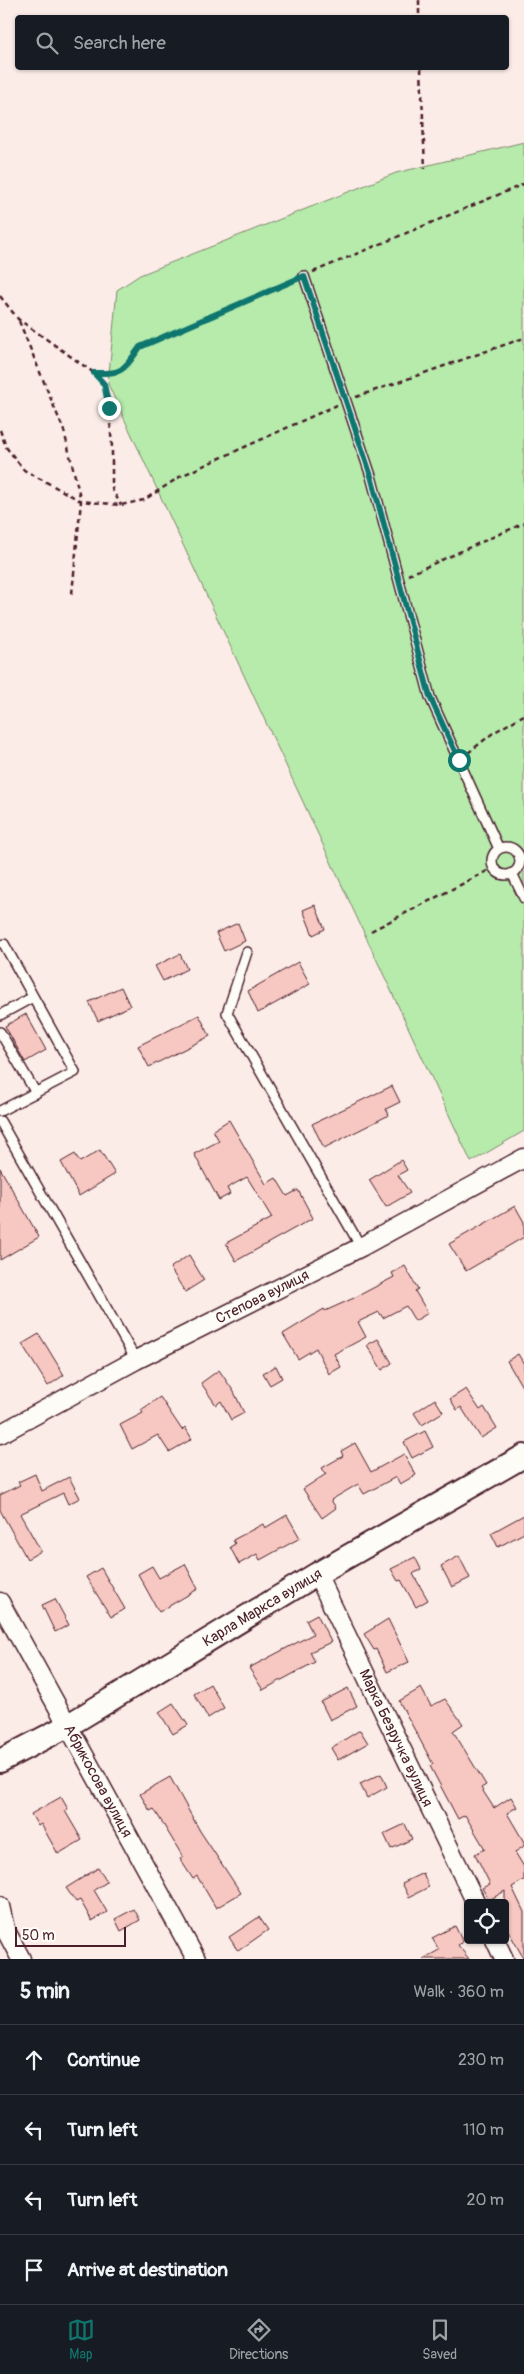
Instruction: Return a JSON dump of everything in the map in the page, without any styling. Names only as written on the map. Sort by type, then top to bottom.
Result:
[{"type":"street","name":"Степова вулиця","points":[[0,1434],[136,1360],[361,1247],[524,1158]]},
{"type":"street","name":"Карла Маркса вулиця","points":[[0,1760],[67,1726],[317,1574],[524,1456]]},
{"type":"street","name":"Марка Безручка вулиця","points":[[317,1574],[474,1899]]},
{"type":"street","name":"Абрикосова вулиця","points":[[0,1602],[196,1959]]},
{"type":"street","points":[[0,1906],[5,1929],[21,1959]]},
{"type":"street","points":[[497,1944],[504,1959]]},
{"type":"lane","points":[[304,276],[371,476],[430,697],[499,849]]},
{"type":"lane","points":[[509,848],[518,854],[519,865],[512,873],[502,875],[493,868],[492,857],[499,849],[509,848]]},
{"type":"lane","points":[[512,873],[524,898]]},
{"type":"lane","points":[[0,1112],[75,1072],[4,944]]},
{"type":"lane","points":[[247,952],[226,1013],[361,1247]]},
{"type":"lane","points":[[0,1015],[33,997]]},
{"type":"lane","points":[[0,1032],[36,1093]]},
{"type":"lane","points":[[0,1121],[136,1360]]},
{"type":"path","points":[[419,0],[419,15]]},
{"type":"path","points":[[421,70],[424,169]]},
{"type":"path","points":[[94,373],[115,373],[128,363],[140,347],[524,184]]},
{"type":"path","points":[[0,296],[18,319],[64,431],[81,501],[72,594]]},
{"type":"path","points":[[18,319],[94,373],[104,384],[109,408],[112,447],[112,489],[122,505]]},
{"type":"path","points":[[0,430],[6,447],[24,470],[81,501],[122,505],[144,500],[162,489]]},
{"type":"path","points":[[398,580],[524,523]]},
{"type":"path","points":[[459,760],[493,733],[524,715]]},
{"type":"path","points":[[371,931],[493,868]]},
{"type":"green space","points":[[524,142],[524,1131],[471,1162],[108,384],[117,290],[140,275],[396,173]]},
{"type":"building","points":[[315,905],[325,929],[313,935],[303,910]]},
{"type":"building","points":[[238,923],[245,941],[224,951],[216,933]]},
{"type":"building","points":[[180,954],[187,969],[163,981],[155,966]]},
{"type":"building","points":[[298,962],[310,984],[258,1013],[248,991]]},
{"type":"building","points":[[121,987],[130,1006],[98,1021],[89,1002]]},
{"type":"building","points":[[26,1014],[46,1050],[25,1062],[5,1026]]},
{"type":"building","points":[[199,1015],[210,1036],[149,1067],[138,1046]]},
{"type":"building","points":[[392,1086],[400,1102],[386,1109],[389,1115],[324,1148],[312,1124]]},
{"type":"building","points":[[229,1120],[266,1184],[276,1178],[287,1196],[298,1190],[313,1218],[236,1261],[226,1243],[272,1218],[247,1177],[227,1188],[230,1194],[219,1200],[194,1154],[219,1141],[213,1130]]},
{"type":"building","points":[[100,1150],[115,1174],[79,1196],[61,1162],[75,1154],[80,1162]]},
{"type":"building","points":[[401,1160],[407,1170],[398,1175],[410,1193],[386,1207],[369,1180]]},
{"type":"building","points":[[0,1168],[39,1237],[0,1260]]},
{"type":"building","points":[[515,1206],[524,1222],[524,1237],[466,1271],[449,1244]]},
{"type":"building","points":[[189,1255],[204,1280],[185,1292],[170,1268]]},
{"type":"building","points":[[405,1266],[418,1289],[415,1291],[428,1313],[415,1321],[406,1306],[383,1318],[379,1312],[358,1322],[366,1337],[334,1354],[341,1367],[329,1374],[316,1348],[298,1359],[283,1334],[324,1309],[325,1311],[354,1298],[394,1277],[392,1273]]},
{"type":"building","points":[[39,1334],[64,1375],[48,1386],[22,1344]]},
{"type":"building","points":[[378,1339],[392,1363],[382,1370],[367,1345]]},
{"type":"building","points":[[518,1354],[524,1364],[524,1390],[507,1361]]},
{"type":"building","points":[[276,1366],[282,1378],[270,1385],[263,1373]]},
{"type":"building","points":[[219,1370],[234,1392],[244,1413],[231,1420],[221,1401],[216,1405],[201,1383]]},
{"type":"building","points":[[466,1389],[480,1410],[484,1407],[497,1428],[481,1438],[461,1407],[457,1410],[450,1399]]},
{"type":"building","points":[[160,1397],[182,1430],[185,1427],[192,1439],[169,1452],[158,1435],[132,1449],[120,1425],[143,1413],[141,1410]]},
{"type":"building","points":[[435,1399],[443,1412],[422,1425],[414,1413]]},
{"type":"building","points":[[425,1431],[433,1447],[412,1458],[404,1442]]},
{"type":"building","points":[[355,1443],[371,1472],[404,1454],[416,1475],[400,1484],[396,1477],[364,1494],[358,1484],[331,1500],[336,1508],[322,1518],[303,1489],[326,1474],[322,1468],[343,1456],[341,1451]]},
{"type":"building","points":[[35,1474],[42,1491],[69,1477],[80,1498],[68,1504],[63,1493],[20,1514],[41,1551],[27,1559],[0,1510],[0,1495],[20,1485],[18,1482]]},
{"type":"building","points":[[287,1515],[300,1538],[260,1560],[257,1554],[239,1564],[230,1547],[235,1544],[233,1540],[263,1524],[265,1528]]},
{"type":"building","points":[[524,1515],[524,1533],[498,1547],[491,1533]]},
{"type":"building","points":[[459,1556],[470,1578],[452,1587],[441,1566]]},
{"type":"building","points":[[415,1557],[421,1569],[413,1574],[428,1600],[416,1607],[401,1580],[398,1581],[391,1569]]},
{"type":"building","points":[[185,1564],[198,1589],[159,1612],[138,1574],[152,1566],[159,1578]]},
{"type":"building","points":[[101,1568],[125,1609],[111,1617],[86,1577]]},
{"type":"building","points":[[55,1599],[69,1625],[55,1632],[42,1605]]},
{"type":"building","points":[[317,1614],[331,1642],[310,1652],[315,1662],[263,1690],[249,1668],[313,1634],[306,1620]]},
{"type":"building","points":[[388,1619],[409,1662],[387,1672],[376,1649],[374,1650],[364,1634]]},
{"type":"building","points":[[210,1684],[224,1708],[208,1718],[194,1694]]},
{"type":"building","points":[[348,1688],[357,1706],[330,1720],[321,1702]]},
{"type":"building","points":[[421,1688],[431,1706],[445,1699],[463,1724],[453,1731],[486,1785],[481,1788],[494,1808],[511,1797],[517,1807],[507,1813],[524,1842],[524,1846],[515,1852],[524,1867],[524,1880],[512,1887],[524,1912],[524,1959],[509,1932],[509,1899],[505,1899],[505,1891],[488,1899],[482,1888],[490,1884],[475,1854],[485,1849],[465,1815],[458,1819],[430,1766],[433,1764],[399,1701]]},
{"type":"building","points":[[173,1703],[188,1725],[173,1734],[159,1712]]},
{"type":"building","points":[[360,1730],[368,1743],[338,1760],[331,1748]]},
{"type":"building","points":[[381,1774],[387,1787],[367,1798],[360,1784]]},
{"type":"building","points":[[170,1777],[200,1831],[241,1893],[216,1908],[197,1876],[193,1879],[180,1859],[183,1857],[154,1809],[150,1811],[140,1794]]},
{"type":"building","points":[[61,1797],[68,1809],[65,1811],[82,1840],[58,1854],[41,1824],[38,1826],[31,1814]]},
{"type":"building","points":[[405,1824],[412,1839],[391,1849],[384,1834]]},
{"type":"building","points":[[98,1868],[107,1882],[94,1890],[107,1912],[92,1921],[80,1900],[76,1902],[66,1888]]},
{"type":"building","points":[[423,1873],[429,1887],[409,1897],[402,1883]]},
{"type":"building","points":[[134,1909],[140,1920],[121,1931],[115,1919]]},
{"type":"building","points":[[259,1917],[268,1930],[238,1951],[229,1937]]},
{"type":"building","points":[[455,1926],[463,1942],[458,1945],[469,1959],[423,1959],[439,1950],[432,1938]]},
{"type":"route","points":[[109,408],[104,384],[94,373],[115,373],[128,363],[140,347],[304,276],[371,476],[430,697],[459,760]]}]
